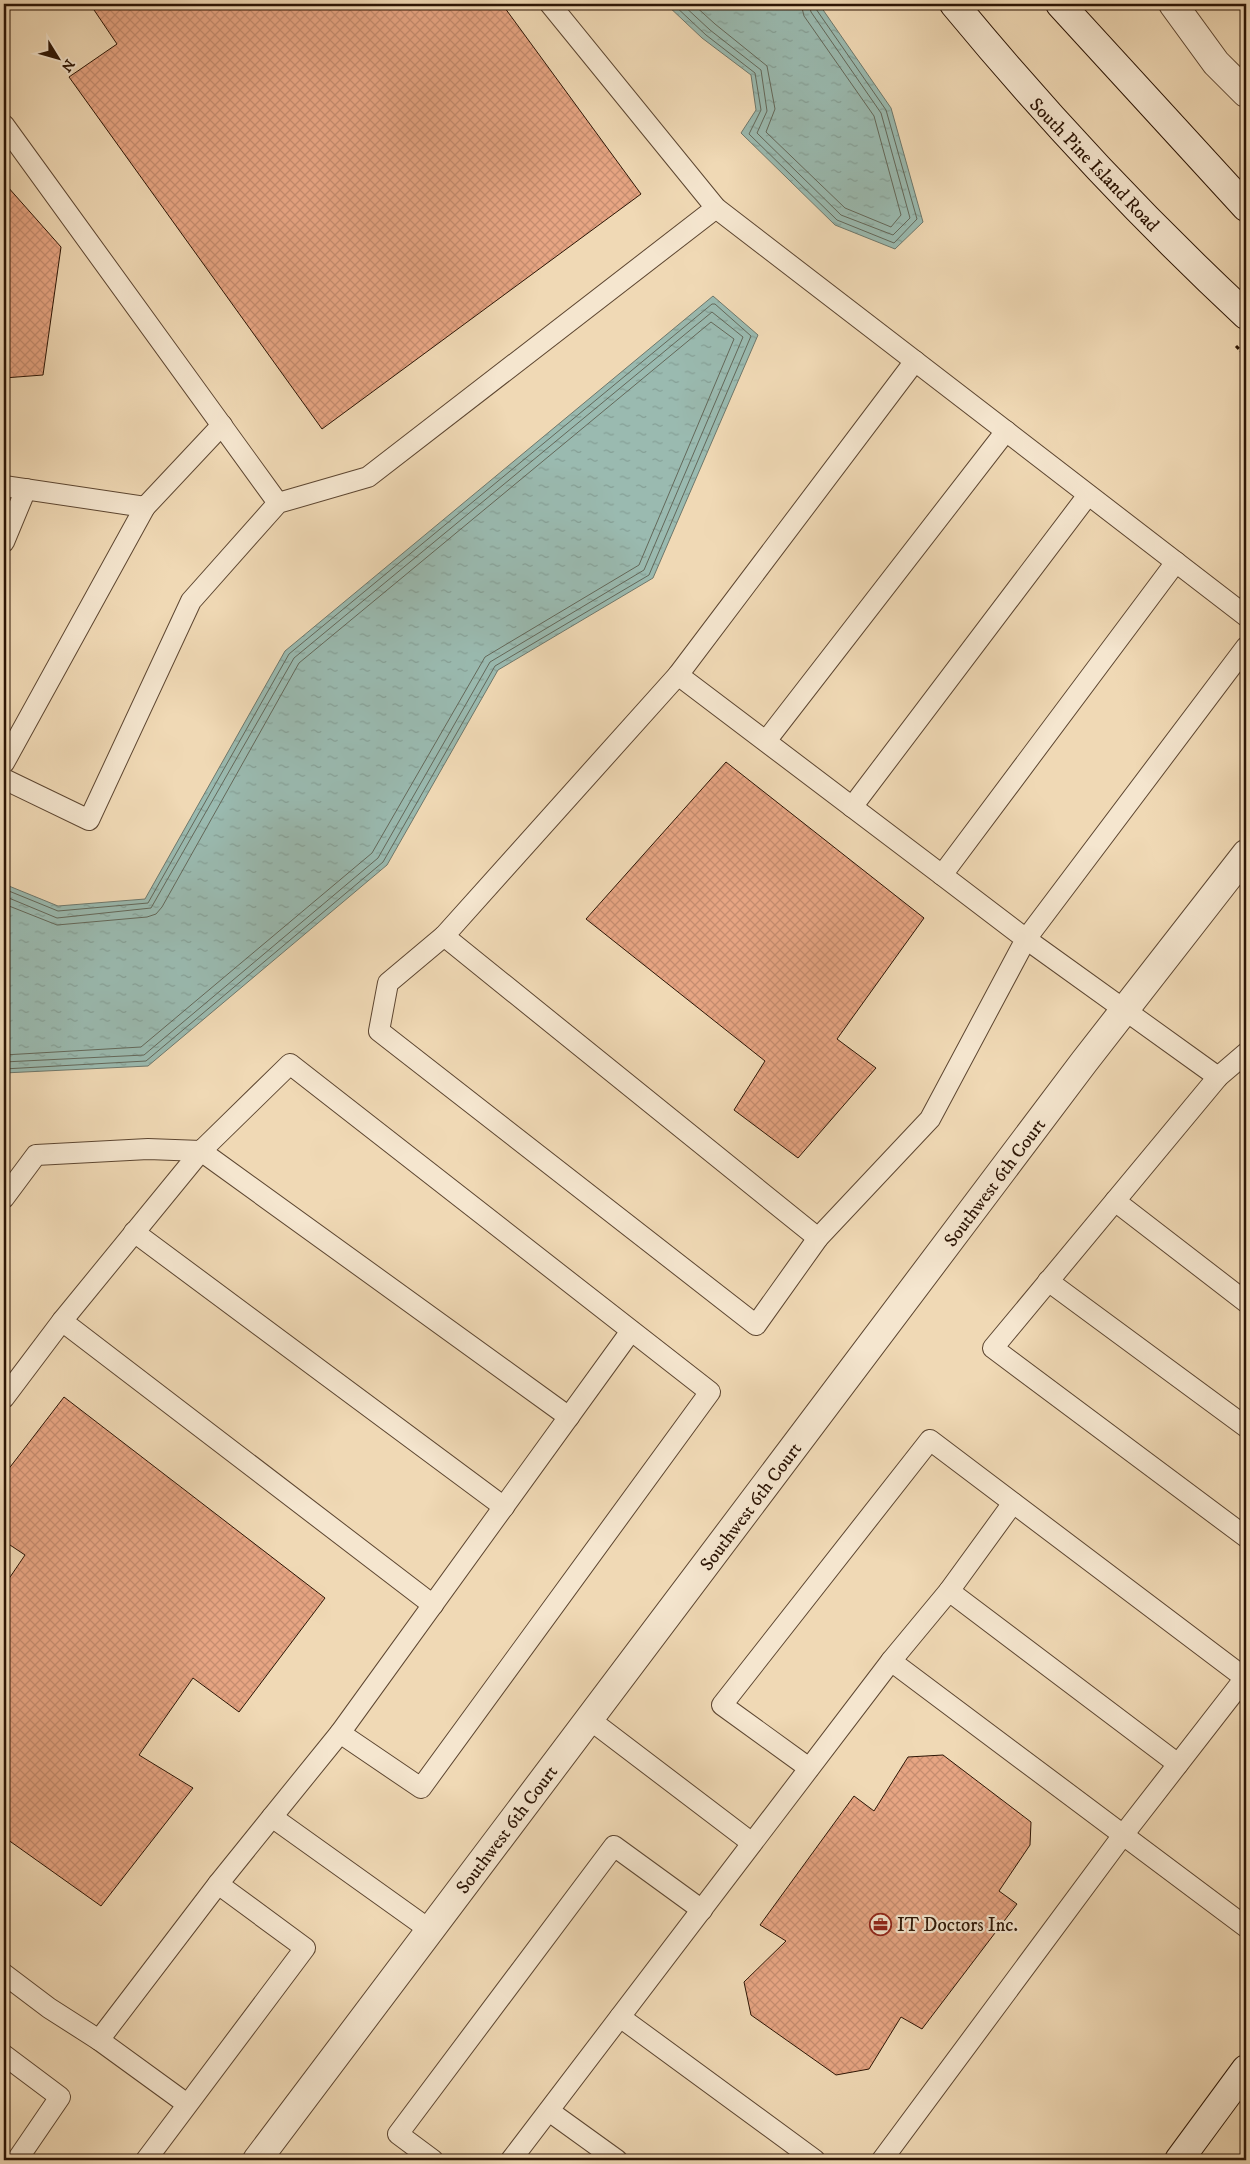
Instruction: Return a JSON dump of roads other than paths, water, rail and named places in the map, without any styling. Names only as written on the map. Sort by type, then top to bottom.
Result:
[{"type":"street","name":"South Pine Island Road","points":[[954,4],[1023,87],[1188,262],[1246,315]]},
{"type":"street","points":[[1060,4],[1246,207]]},
{"type":"street","points":[[1173,4],[1216,63],[1246,92]]},
{"type":"street","name":"Southwest 6th Court","points":[[257,2160],[1125,1010],[1246,854]]},
{"type":"street","points":[[1179,2160],[1246,2069]]},
{"type":"lane","points":[[550,4],[716,208],[1246,616]]},
{"type":"lane","points":[[4,125],[278,503]]},
{"type":"lane","points":[[4,779],[89,820],[191,601],[278,503],[368,477],[716,208]]},
{"type":"lane","points":[[915,361],[678,675],[444,936],[388,983],[379,1030],[756,1325],[818,1238],[930,1119],[1026,939],[1246,647]]},
{"type":"lane","points":[[4,763],[145,506],[222,425]]},
{"type":"lane","points":[[766,741],[1006,431]]},
{"type":"lane","points":[[4,486],[145,506]]},
{"type":"lane","points":[[4,542],[26,489]]},
{"type":"lane","points":[[852,807],[1088,495]]},
{"type":"lane","points":[[942,875],[1176,562]]},
{"type":"lane","points":[[678,675],[1026,939],[1218,1077]]},
{"type":"lane","points":[[444,936],[818,1238]]},
{"type":"lane","points":[[1246,1053],[1218,1077],[993,1348],[1246,1537]]},
{"type":"lane","points":[[4,1398],[62,1321],[201,1151],[290,1064],[710,1392],[420,1788],[340,1733]]},
{"type":"lane","points":[[4,1198],[36,1155],[148,1149],[201,1151],[569,1417]]},
{"type":"lane","points":[[1115,1202],[1246,1302]]},
{"type":"lane","points":[[134,1232],[504,1508]]},
{"type":"lane","points":[[1048,1281],[1246,1427]]},
{"type":"lane","points":[[62,1321],[433,1605]]},
{"type":"lane","points":[[99,2040],[218,1884],[340,1733],[631,1331]]},
{"type":"lane","points":[[809,1768],[722,1705],[930,1440],[1245,1678],[1123,1835],[882,2160]]},
{"type":"lane","points":[[511,2160],[891,1661],[949,1591],[1013,1503]]},
{"type":"lane","points":[[949,1591],[1178,1764]]},
{"type":"lane","points":[[891,1661],[1246,1927]]},
{"type":"lane","points":[[589,1719],[752,1843]]},
{"type":"lane","points":[[272,1816],[430,1930]]},
{"type":"lane","points":[[433,2160],[398,2134],[614,1846],[702,1910]]},
{"type":"lane","points":[[146,2160],[305,1948],[218,1884]]},
{"type":"lane","points":[[4,1974],[49,2008],[99,2040],[187,2104]]},
{"type":"lane","points":[[620,2017],[815,2160]]},
{"type":"lane","points":[[4,2055],[60,2097],[17,2160]]},
{"type":"lane","points":[[549,2111],[617,2160]]},
{"type":"water","points":[[666,4],[819,4],[891,108],[923,222],[895,249],[835,225],[741,133],[756,110],[751,75],[702,38]]},
{"type":"water","points":[[713,296],[758,335],[653,578],[498,670],[387,865],[148,1066],[4,1073],[4,884],[58,906],[145,899],[285,651]]},
{"type":"place","name":"IT Doctors Inc.","points":[[881,1924]]}]
